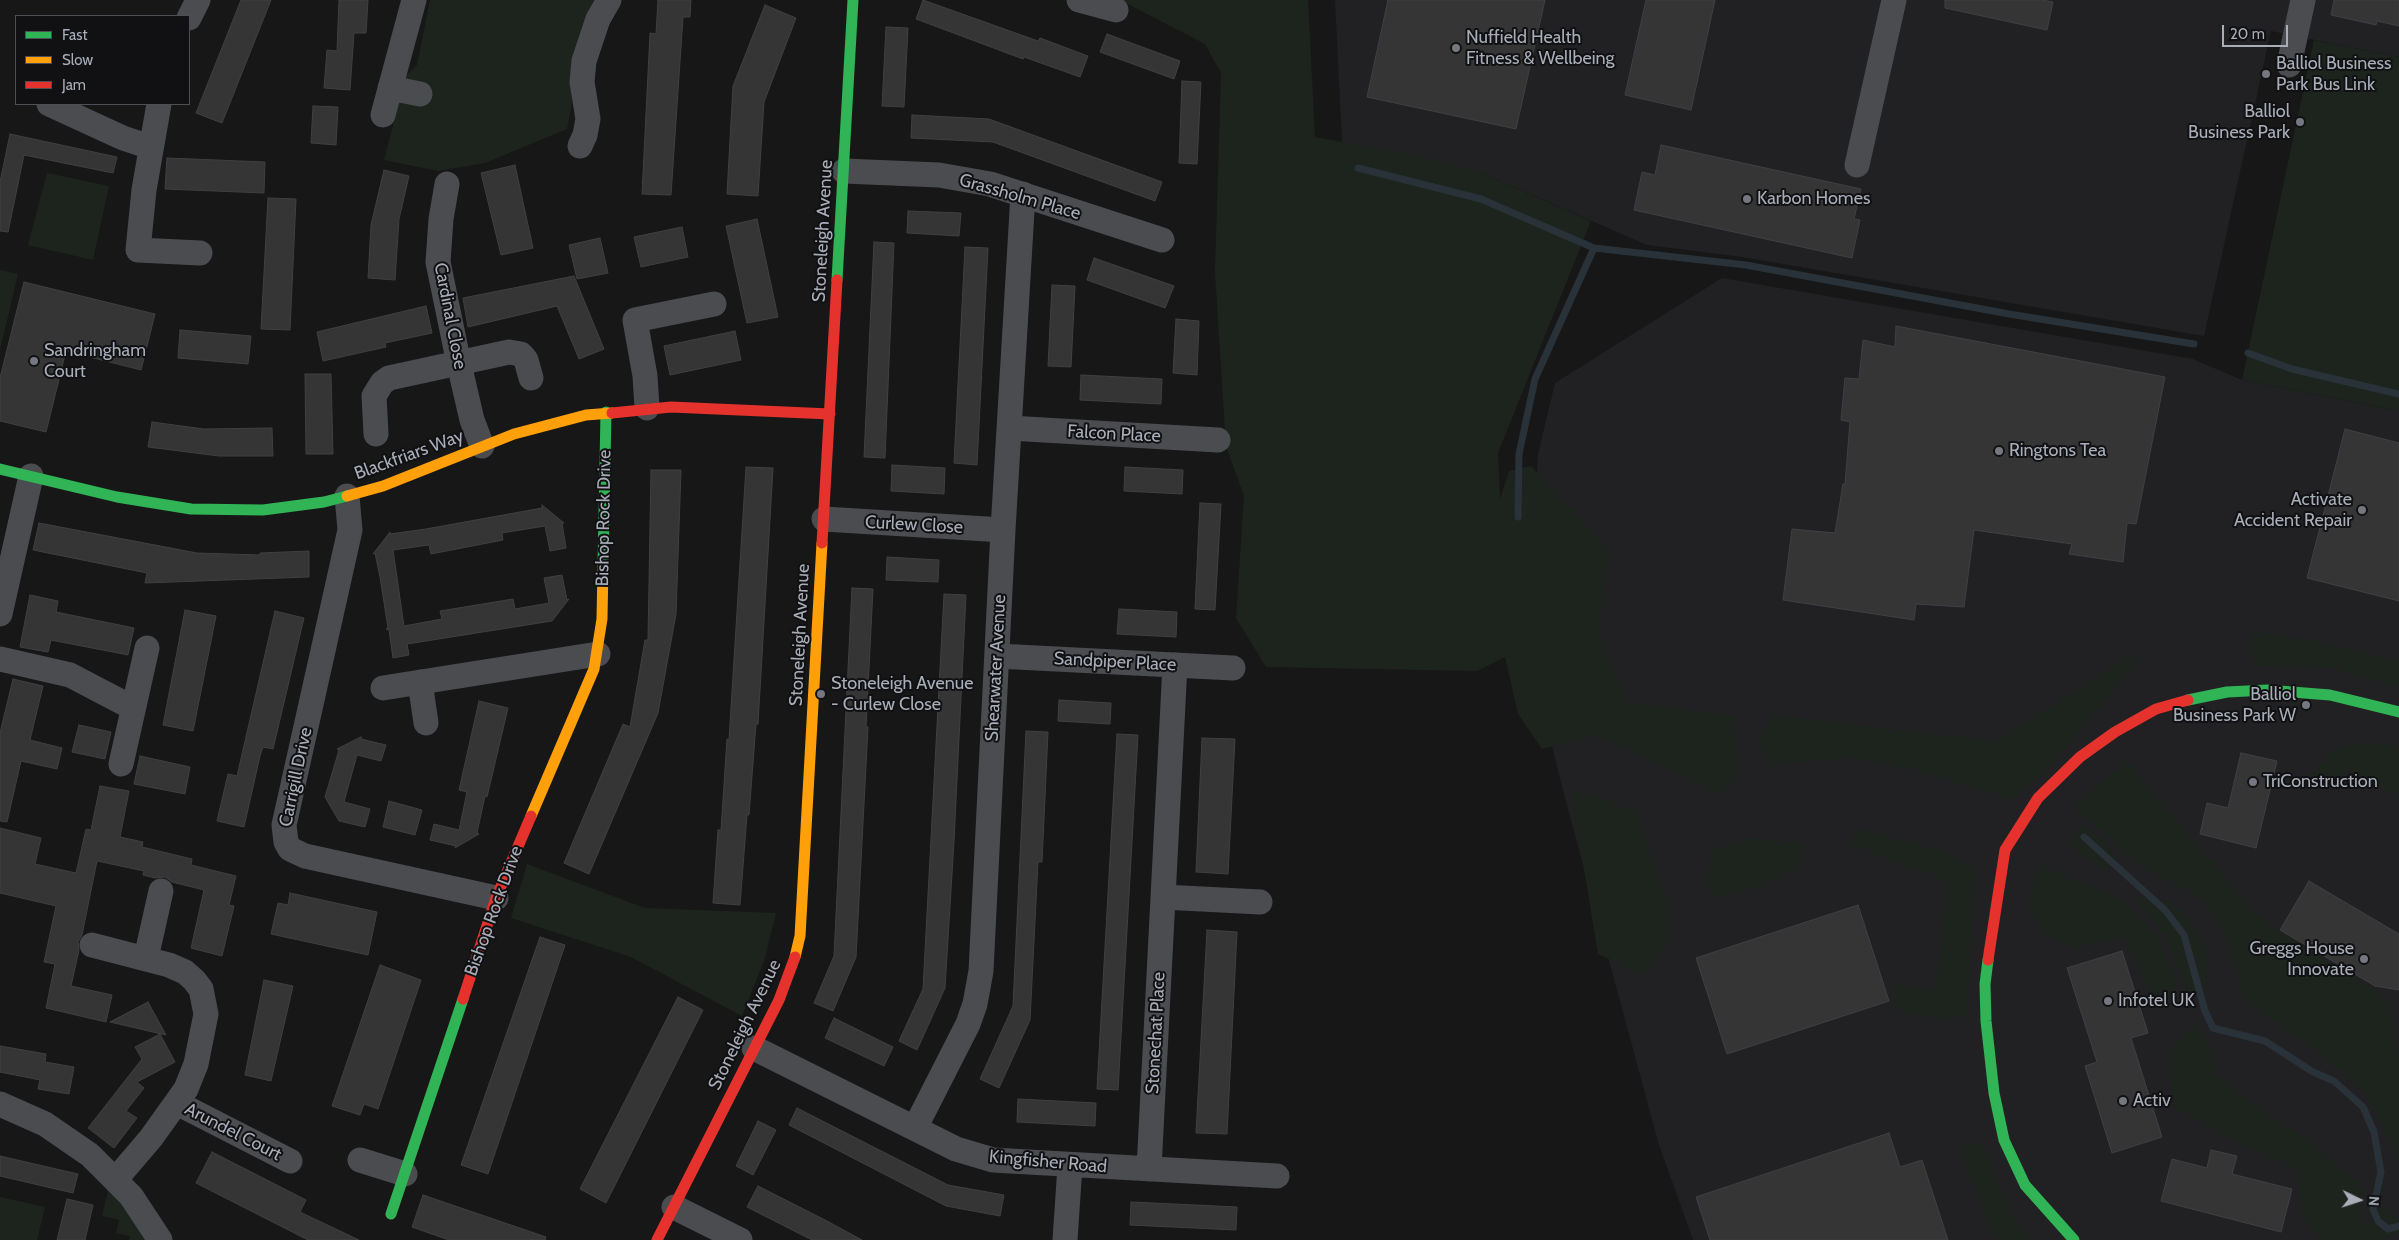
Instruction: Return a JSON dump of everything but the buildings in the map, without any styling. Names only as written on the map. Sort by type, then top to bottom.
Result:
[{"type":"street","points":[[190,16],[198,0]]},
{"type":"street","points":[[383,115],[414,0]]},
{"type":"street","points":[[580,146],[585,135],[588,119],[582,82],[584,61],[598,20],[609,0]]},
{"type":"street","name":"Stoneleigh Avenue","points":[[657,1240],[786,984],[800,936],[853,0]]},
{"type":"street","points":[[1079,0],[1116,10]]},
{"type":"street","points":[[1857,165],[1894,0]]},
{"type":"street","points":[[2289,65],[2303,0]]},
{"type":"street","points":[[390,88],[420,94]]},
{"type":"street","points":[[51,105],[123,138],[150,147]]},
{"type":"street","points":[[159,105],[150,147],[138,250],[200,253]]},
{"type":"street","name":"Grassholm Place","points":[[844,171],[939,175],[990,184],[1162,240]]},
{"type":"street","name":"Cardinal Close","points":[[447,184],[440,220],[438,262],[472,420],[482,446]]},
{"type":"street","name":"Shearwater Avenue","points":[[915,1128],[958,1047],[968,1024],[979,986],[1023,194]]},
{"type":"street","points":[[647,408],[644,369],[635,320],[714,304]]},
{"type":"street","points":[[376,434],[374,396],[382,383],[399,376],[509,352],[520,354],[526,360],[531,378]]},
{"type":"street","name":"Blackfriars Way","points":[[0,469],[117,497],[191,509],[263,510],[324,502],[347,496],[404,479],[482,446],[540,426],[606,412],[672,407],[830,414]]},
{"type":"street","name":"Bishop Rock Drive","points":[[391,1214],[496,898],[588,683],[598,654],[602,619],[606,412]]},
{"type":"street","name":"Falcon Place","points":[[1009,428],[1218,440]]},
{"type":"street","points":[[0,614],[31,476]]},
{"type":"street","name":"Carrigill Drive","points":[[347,496],[350,530],[284,825],[286,842],[290,849],[305,856],[496,898]]},
{"type":"street","name":"Curlew Close","points":[[824,519],[1003,530]]},
{"type":"street","points":[[121,764],[147,648]]},
{"type":"street","points":[[383,688],[598,654]]},
{"type":"street","name":"Sandpiper Place","points":[[997,656],[1233,668]]},
{"type":"street","points":[[0,659],[70,675],[133,708]]},
{"type":"street","name":"Stonechat Place","points":[[1149,1169],[1174,665]]},
{"type":"street","points":[[420,682],[426,722]]},
{"type":"street","points":[[2074,1240],[2025,1184],[2004,1140],[1994,1094],[1986,1021],[1985,984],[1994,913],[2006,850],[2009,844],[2038,798],[2080,756],[2114,732],[2156,709],[2194,698],[2227,692],[2267,690],[2330,696],[2399,712]]},
{"type":"street","points":[[146,958],[160,890]]},
{"type":"street","points":[[1163,897],[1260,902]]},
{"type":"street","points":[[92,945],[146,958],[185,972],[194,980],[204,1001],[205,1026],[196,1064],[186,1089],[116,1180]]},
{"type":"street","name":"Kingfisher Road","points":[[754,1048],[956,1149],[993,1160],[1070,1166],[1276,1176]]},
{"type":"street","name":"Arundel Court","points":[[177,1103],[290,1161]]},
{"type":"street","points":[[0,1104],[28,1114],[75,1142],[116,1180],[144,1212],[160,1240]]},
{"type":"street","points":[[360,1160],[405,1174]]},
{"type":"street","points":[[1065,1240],[1070,1166]]},
{"type":"street","points":[[674,1207],[740,1240]]},
{"type":"shaded area","points":[[430,0],[595,0],[589,10],[570,75],[572,103],[567,129],[485,163],[438,171],[384,160],[406,76],[417,65]]},
{"type":"shaded area","points":[[1120,0],[1308,0],[1315,137],[1424,157],[1484,174],[1591,221],[1498,453],[1500,499],[1509,471],[1531,466],[1608,550],[1598,635],[1627,702],[1733,716],[1737,777],[1720,794],[1598,735],[1542,749],[1518,714],[1505,657],[1477,671],[1266,667],[1236,618],[1244,496],[1226,446],[1215,273],[1221,73],[1205,44]]},
{"type":"shaded area","points":[[1335,0],[2399,0],[2399,57],[2271,31],[2204,336],[1742,257],[1647,245],[1484,174],[1342,142]]},
{"type":"shaded area","points":[[2314,40],[2399,57],[2399,411],[2242,380]]},
{"type":"shaded area","points":[[47,173],[109,186],[93,260],[28,245]]},
{"type":"shaded area","points":[[0,270],[18,274],[0,350]]},
{"type":"shaded area","points":[[1722,278],[2193,359],[2242,380],[2399,411],[2399,1240],[1693,1240],[1659,1145],[1565,798],[1526,643],[1538,454],[1555,383]]},
{"type":"shaded area","points":[[2253,632],[2303,639],[2399,662],[2399,687],[2335,668],[2256,666],[2248,651]]},
{"type":"shaded area","points":[[2140,657],[2049,768],[2012,800],[1923,772],[1853,757],[1770,765],[1759,741],[1771,715],[1997,741],[2125,659]]},
{"type":"shaded area","points":[[2351,744],[2392,745],[2399,749],[2399,797],[2346,771],[2327,786],[2306,783],[2331,752]]},
{"type":"shaded area","points":[[2126,761],[2258,917],[2386,999],[2399,1057],[2399,1163],[2390,1140],[2362,1089],[2314,1049],[2245,1001],[2225,931],[2197,895],[2166,881],[2134,861],[2073,807]]},
{"type":"shaded area","points":[[1571,790],[1635,810],[1667,902],[1667,944],[1645,975],[1598,954]]},
{"type":"shaded area","points":[[2081,826],[2106,841],[2119,863],[2105,871],[2070,847]]},
{"type":"shaded area","points":[[1860,829],[1947,852],[1975,871],[1967,1015],[1951,1021],[1897,1011],[1892,985],[1936,989],[1948,881],[1847,843]]},
{"type":"shaded area","points":[[1755,838],[1803,844],[1803,864],[1757,887],[1715,897],[1705,885],[1713,850]]},
{"type":"shaded area","points":[[527,864],[645,908],[776,913],[764,961],[742,1016],[631,957],[511,918]]},
{"type":"shaded area","points":[[2039,864],[2123,900],[2156,933],[2178,981],[2169,998],[2156,1003],[2123,936],[2073,949],[2044,933],[2028,906]]},
{"type":"shaded area","points":[[2136,896],[2170,901],[2194,926],[2208,952],[2206,990],[2191,996],[2163,934],[2141,907]]},
{"type":"shaded area","points":[[2194,1025],[2208,1040],[2216,1075],[2256,1107],[2310,1141],[2363,1189],[2361,1221],[2371,1227],[2367,1207],[2371,1198],[2383,1211],[2399,1219],[2399,1232],[2387,1236],[2372,1227],[2389,1240],[2320,1240],[2302,1214],[2298,1170],[2231,1139],[2173,1106],[2170,1049]]},
{"type":"shaded area","points":[[1982,1142],[2014,1220],[2032,1240],[1997,1240],[1993,1236],[1960,1149]]},
{"type":"shaded area","points":[[109,1187],[138,1224],[147,1240],[129,1240],[130,1236],[116,1233],[119,1220],[102,1216]]},
{"type":"shaded area","points":[[0,1197],[45,1207],[37,1240],[0,1240]]},
{"type":"waterway","points":[[1358,168],[1481,199],[1594,248],[1746,265],[2009,314],[2194,344]]},
{"type":"waterway","points":[[1518,517],[1519,454],[1535,379],[1594,248]]},
{"type":"waterway","points":[[2248,353],[2292,369],[2399,394]]},
{"type":"waterway","points":[[2084,837],[2165,910],[2184,935],[2205,1011],[2213,1028],[2265,1041],[2313,1072],[2334,1081],[2363,1107],[2374,1132],[2381,1172],[2373,1209],[2378,1221],[2388,1229],[2399,1226]]},
{"type":"traffic: fast","points":[[837,280],[853,0]]},
{"type":"traffic: fast","points":[[603,566],[606,412]]},
{"type":"traffic: fast","points":[[0,469],[117,497],[191,509],[263,510],[324,502],[347,496]]},
{"type":"traffic: fast","points":[[2188,700],[2227,692],[2267,690],[2330,695],[2399,712]]},
{"type":"traffic: fast","points":[[1988,960],[1985,984],[1986,1021],[1994,1093],[2004,1140],[2025,1185],[2074,1240]]},
{"type":"traffic: fast","points":[[391,1214],[463,999]]},
{"type":"traffic: slow","points":[[347,496],[383,486],[514,434],[586,415],[612,413]]},
{"type":"traffic: slow","points":[[795,957],[800,936],[822,543]]},
{"type":"traffic: slow","points":[[531,816],[594,669],[602,619],[603,566]]},
{"type":"traffic: jam","points":[[822,543],[837,280]]},
{"type":"traffic: jam","points":[[612,413],[671,407],[830,414]]},
{"type":"traffic: jam","points":[[1988,960],[2005,850],[2038,798],[2080,757],[2115,732],[2156,709],[2188,700]]},
{"type":"traffic: jam","points":[[463,999],[496,898],[531,816]]},
{"type":"traffic: jam","points":[[657,1240],[779,1000],[795,957]]},
{"type":"place","name":"Nuffield Health Fitness & Wellbeing","points":[[1456,48]]},
{"type":"place","name":"Balliol Business Park Bus Link","points":[[2266,74]]},
{"type":"place","name":"Balliol Business Park","points":[[2300,122]]},
{"type":"place","name":"Karbon Homes","points":[[1747,199]]},
{"type":"place","name":"Sandringham Court","points":[[34,361]]},
{"type":"place","name":"Ringtons Tea","points":[[1999,451]]},
{"type":"place","name":"Activate Accident Repair","points":[[2362,510]]},
{"type":"place","name":"Stoneleigh Avenue - Curlew Close","points":[[821,694]]},
{"type":"place","name":"Balliol Business Park W","points":[[2306,705]]},
{"type":"place","name":"TriConstruction","points":[[2253,782]]},
{"type":"place","name":"Greggs House Innovate","points":[[2364,959]]},
{"type":"place","name":"Infotel UK","points":[[2108,1001]]},
{"type":"place","name":"Activ","points":[[2123,1101]]}]
